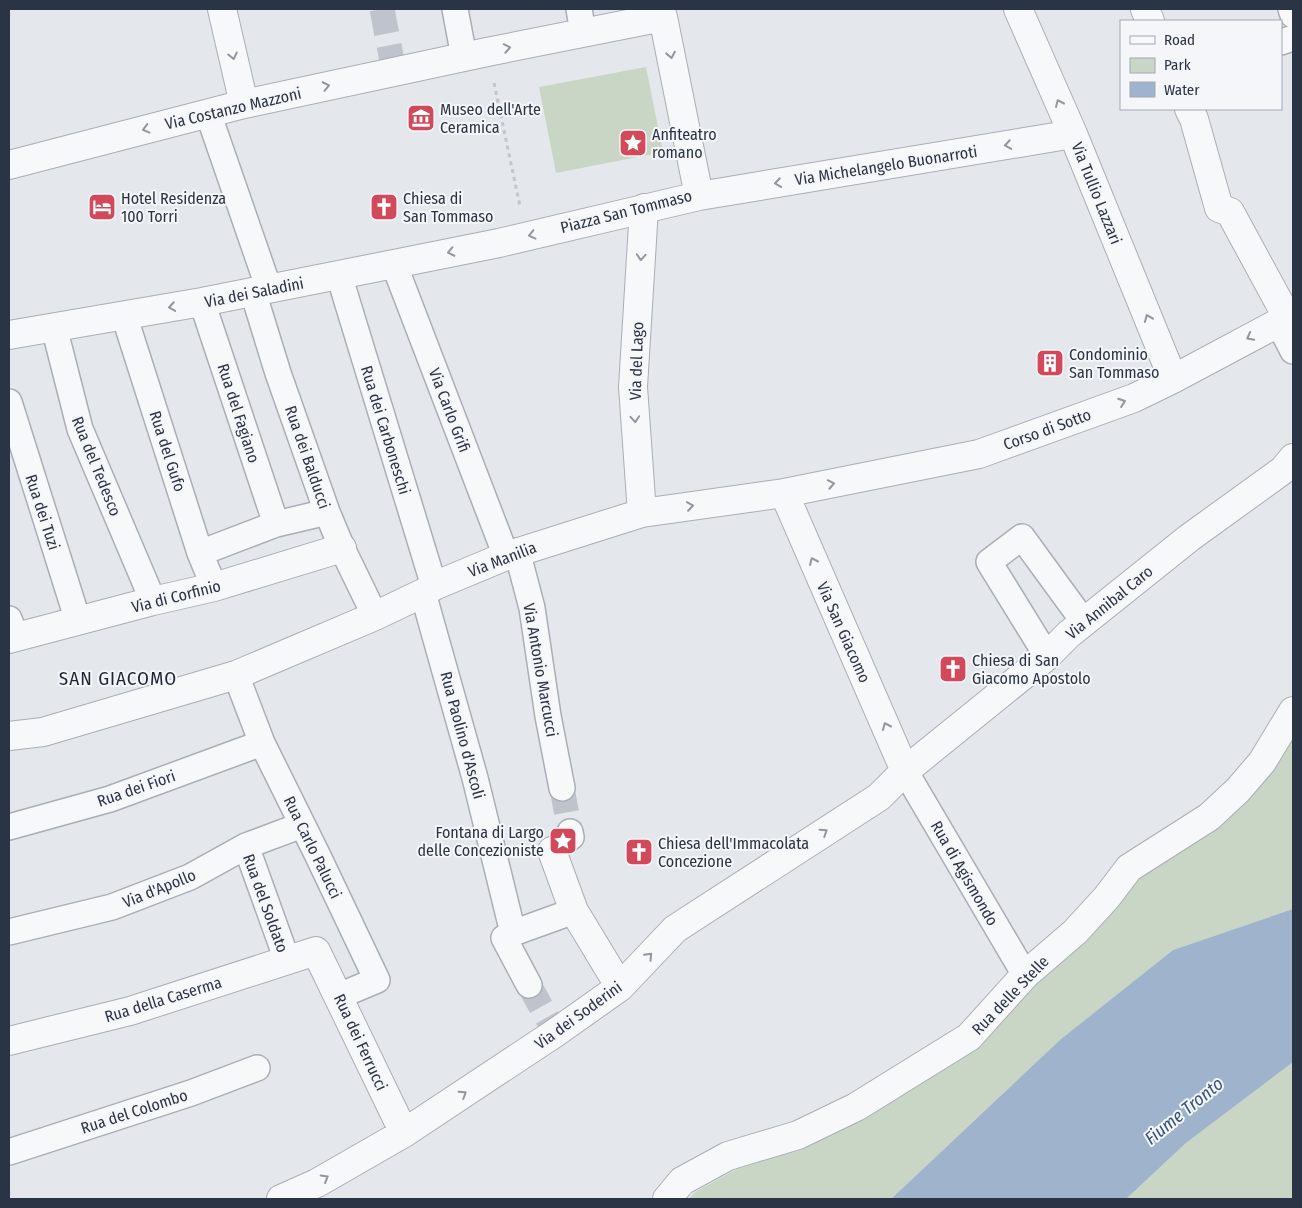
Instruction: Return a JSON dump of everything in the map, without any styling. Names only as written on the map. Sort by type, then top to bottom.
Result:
[{"type":"street","points":[[222,9],[244,104]]},
{"type":"street","points":[[455,9],[470,56]]},
{"type":"street","name":"Via Tullio Lazzari","points":[[1018,9],[1073,134],[1173,379]]},
{"type":"street","points":[[1291,9],[1293,14]]},
{"type":"street","name":"Piazza San Tommaso","points":[[470,56],[581,21],[667,13],[699,196],[499,242]]},
{"type":"street","name":"Via Costanzo Mazzoni","points":[[9,165],[244,104],[394,69],[470,56]]},
{"type":"street","points":[[1189,110],[1219,208],[1230,212],[1286,318],[1293,352]]},
{"type":"street","name":"Rua dei Balducci","points":[[208,113],[261,290],[278,373],[327,512],[375,616]]},
{"type":"street","name":"Via Michelangelo Buonarroti","points":[[699,196],[1073,134]]},
{"type":"street","name":"Via del Lago","points":[[642,513],[633,387],[644,208]]},
{"type":"street","name":"Via dei Saladini","points":[[9,335],[202,302],[499,242]]},
{"type":"street","name":"Via Carlo Grifi","points":[[394,264],[511,554]]},
{"type":"street","name":"Rua dei Carboneschi","points":[[339,275],[428,590]]},
{"type":"street","name":"Rua del Fagiano","points":[[202,302],[276,524]]},
{"type":"street","name":"Rua del Gufo","points":[[124,315],[200,553],[214,587]]},
{"type":"street","name":"Corso di Sotto","points":[[784,493],[979,454],[1134,398],[1286,318]]},
{"type":"street","name":"Rua del Tedesco","points":[[54,327],[80,429],[153,601]]},
{"type":"street","name":"Rua dei Tuzi","points":[[9,402],[78,621]]},
{"type":"street","name":"Via Annibal Caro","points":[[905,770],[1047,656],[1069,634],[1189,538],[1283,470],[1293,458]]},
{"type":"street","name":"Via Manilia","points":[[9,736],[43,732],[236,675],[375,616],[428,590],[511,554],[642,513],[784,493]]},
{"type":"street","name":"Via San Giacomo","points":[[784,493],[905,770]]},
{"type":"street","points":[[200,553],[276,524],[327,512]]},
{"type":"street","points":[[1047,656],[989,562],[1022,537],[1084,622]]},
{"type":"street","name":"Via di Corfinio","points":[[11,632],[78,621],[214,587],[342,548]]},
{"type":"street","name":"Via Antonio Marcucci","points":[[511,554],[532,608],[548,716],[562,788]]},
{"type":"street","name":"Rua Paolino d'Ascoli","points":[[428,590],[513,933],[504,938],[529,985]]},
{"type":"street","name":"Rua Carlo Palucci","points":[[236,675],[262,742],[376,980],[339,996]]},
{"type":"street","name":"Rua delle Stelle","points":[[667,1199],[682,1181],[728,1156],[798,1135],[856,1107],[969,1037],[1025,975],[1075,932],[1107,897],[1129,868],[1209,817],[1238,790],[1262,762],[1293,711]]},
{"type":"street","name":"Rua dei Fiori","points":[[9,827],[110,799],[262,742]]},
{"type":"street","name":"Rua di Agismondo","points":[[905,770],[1025,975]]},
{"type":"street","name":"Via dei Soderini","points":[[281,1199],[317,1183],[404,1133],[553,1028],[620,987],[675,929],[879,797],[905,770]]},
{"type":"street","name":"Via d'Apollo","points":[[9,932],[121,904],[190,877],[246,846],[302,825]]},
{"type":"street","points":[[565,840],[574,911],[620,987]]},
{"type":"street","name":"Rua del Soldato","points":[[246,846],[287,960]]},
{"type":"street","points":[[513,933],[574,911]]},
{"type":"street","name":"Rua dei Ferrucci","points":[[316,951],[404,1133]]},
{"type":"street","name":"Rua della Caserma","points":[[9,1041],[130,1011],[316,951]]},
{"type":"street","name":"Rua del Colombo","points":[[9,1152],[191,1093],[257,1068]]},
{"type":"path","points":[[470,56],[526,236]]},
{"type":"green space","points":[[646,67],[663,152],[556,173],[539,87]]},
{"type":"green space","points":[[1293,727],[1293,909],[1173,950],[1061,1039],[891,1199],[689,1199],[695,1192],[797,1136],[970,1035]]},
{"type":"green space","points":[[1293,1062],[1293,1199],[1126,1199],[1186,1143]]},
{"type":"water","name":"Fiume Tronto","points":[[1293,909],[1293,1062],[1186,1143],[1126,1199],[891,1199],[1061,1039],[1173,950]]},
{"type":"tunnel","points":[[382,9],[393,66]]},
{"type":"tunnel","points":[[562,788],[570,832]]},
{"type":"tunnel","points":[[529,985],[550,1023]]},
{"type":"place","name":"Museo dell'Arte Ceramica","points":[[421,118]]},
{"type":"place","name":"Anfiteatro romano","points":[[633,143]]},
{"type":"place","name":"Hotel Residenza 100 Torri","points":[[102,207]]},
{"type":"place","name":"Chiesa di San Tommaso","points":[[384,207]]},
{"type":"place","name":"Condominio San Tommaso","points":[[1050,363]]},
{"type":"place","name":"Chiesa di San Giacomo Apostolo","points":[[953,669]]},
{"type":"place","name":"Fontana di Largo delle Concezioniste","points":[[563,841]]},
{"type":"place","name":"Chiesa dell'Immacolata Concezione","points":[[639,852]]},
{"type":"district","name":"SAN GIACOMO","points":[[118,678]]}]
